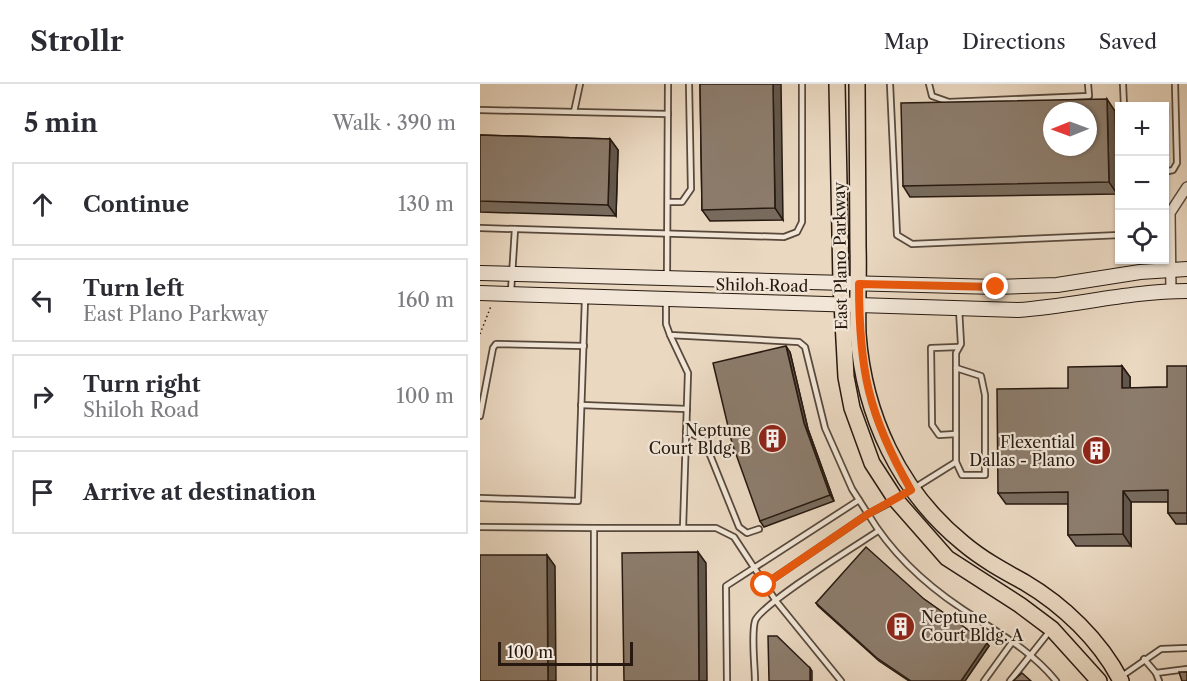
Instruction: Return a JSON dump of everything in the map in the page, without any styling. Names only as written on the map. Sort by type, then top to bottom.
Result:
[{"type":"main road","name":"East Plano Parkway","points":[[837,84],[841,303],[846,377],[852,408],[872,463],[896,500],[947,558],[1020,605],[1052,629],[1098,681]]},
{"type":"main road","name":"East Plano Parkway","points":[[856,84],[858,333],[872,406],[887,449],[911,490],[960,541],[983,559],[1058,605],[1082,628],[1118,680]]},
{"type":"main road","name":"Shiloh Road","points":[[480,273],[841,284],[1057,285],[1187,268]]},
{"type":"main road","points":[[666,299],[667,279]]},
{"type":"main road","name":"Shiloh Road","points":[[480,293],[1018,310],[1057,307],[1142,293],[1187,291]]},
{"type":"main road","points":[[896,500],[911,490]]},
{"type":"street","points":[[1171,292],[1169,208],[1187,187]]},
{"type":"lane","points":[[574,112],[579,84]]},
{"type":"lane","points":[[667,279],[668,84]]},
{"type":"lane","points":[[668,202],[682,202],[691,189],[689,84]]},
{"type":"lane","points":[[480,228],[784,237],[797,232],[802,222],[802,84]]},
{"type":"lane","points":[[890,84],[897,236],[912,244],[1115,235]]},
{"type":"lane","points":[[929,84],[932,96],[949,102],[1089,96],[1088,84]]},
{"type":"lane","points":[[1123,84],[1124,102]]},
{"type":"lane","points":[[1169,171],[1173,170],[1177,163],[1175,84]]},
{"type":"lane","points":[[480,110],[668,114]]},
{"type":"lane","points":[[511,293],[515,229]]},
{"type":"lane","points":[[480,498],[578,501],[585,296]]},
{"type":"lane","points":[[666,299],[666,324],[688,373],[683,528]]},
{"type":"lane","points":[[956,368],[981,376],[985,395],[986,475],[962,475],[956,462],[956,368],[958,347],[961,345],[958,308]]},
{"type":"lane","points":[[670,335],[799,342],[805,346],[825,428],[859,500],[878,531],[930,586],[1031,654],[1056,681]]},
{"type":"lane","points":[[480,416],[493,348],[496,344],[584,346]]},
{"type":"lane","points":[[956,434],[939,435],[932,425],[931,348],[958,347]]},
{"type":"lane","points":[[582,405],[687,409]]},
{"type":"lane","points":[[686,431],[704,440],[739,527],[747,533],[759,529]]},
{"type":"lane","points":[[911,490],[956,462]]},
{"type":"lane","points":[[727,681],[726,586],[859,500]]},
{"type":"lane","points":[[764,585],[868,514],[896,500]]},
{"type":"lane","points":[[480,527],[716,528],[726,531],[739,543],[764,585],[840,681]]},
{"type":"lane","points":[[594,528],[594,681]]},
{"type":"lane","points":[[755,681],[756,621],[776,601],[878,531]]},
{"type":"lane","points":[[1010,681],[1052,629]]},
{"type":"lane","points":[[984,681],[1013,641]]},
{"type":"lane","points":[[1118,680],[1144,659],[1161,649],[1187,648]]},
{"type":"lane","points":[[1144,659],[1159,681]]},
{"type":"lane","points":[[1156,674],[1187,669]]},
{"type":"path","points":[[480,334],[491,306]]},
{"type":"building","points":[[700,84],[773,84],[775,208],[702,210]]},
{"type":"building","points":[[1107,99],[1109,182],[903,186],[901,103]]},
{"type":"building","points":[[480,135],[610,139],[608,205],[480,201]]},
{"type":"building","name":"Neptune Court Bldg. B","points":[[786,346],[804,423],[830,495],[760,521],[732,443],[713,363]]},
{"type":"building","name":"Flexential Dallas - Plano","points":[[1122,366],[1122,388],[1167,387],[1167,366],[1187,366],[1187,513],[1168,513],[1168,490],[1123,491],[1123,534],[1068,535],[1068,492],[998,493],[997,389],[1068,388],[1068,367]]},
{"type":"building","name":"Neptune Court Bldg. A","points":[[866,547],[924,599],[987,643],[961,681],[911,681],[877,658],[816,603]]},
{"type":"building","points":[[698,552],[699,681],[624,681],[622,553]]},
{"type":"building","points":[[480,555],[547,555],[548,681],[480,681]]},
{"type":"building","points":[[768,636],[777,636],[810,668],[810,681],[769,681]]},
{"type":"building","points":[[1179,672],[1187,672],[1187,681],[1182,681]]},
{"type":"building","points":[[1022,673],[1031,681],[1013,681]]},
{"type":"place","name":"Neptune Court Bldg. B","points":[[772,439]]},
{"type":"place","name":"Flexential Dallas - Plano","points":[[1096,451]]},
{"type":"place","name":"Neptune Court Bldg. A","points":[[900,626]]},
{"type":"route","points":[[764,585],[868,514],[911,490],[887,449],[863,371],[858,333],[859,284],[996,287]]}]
